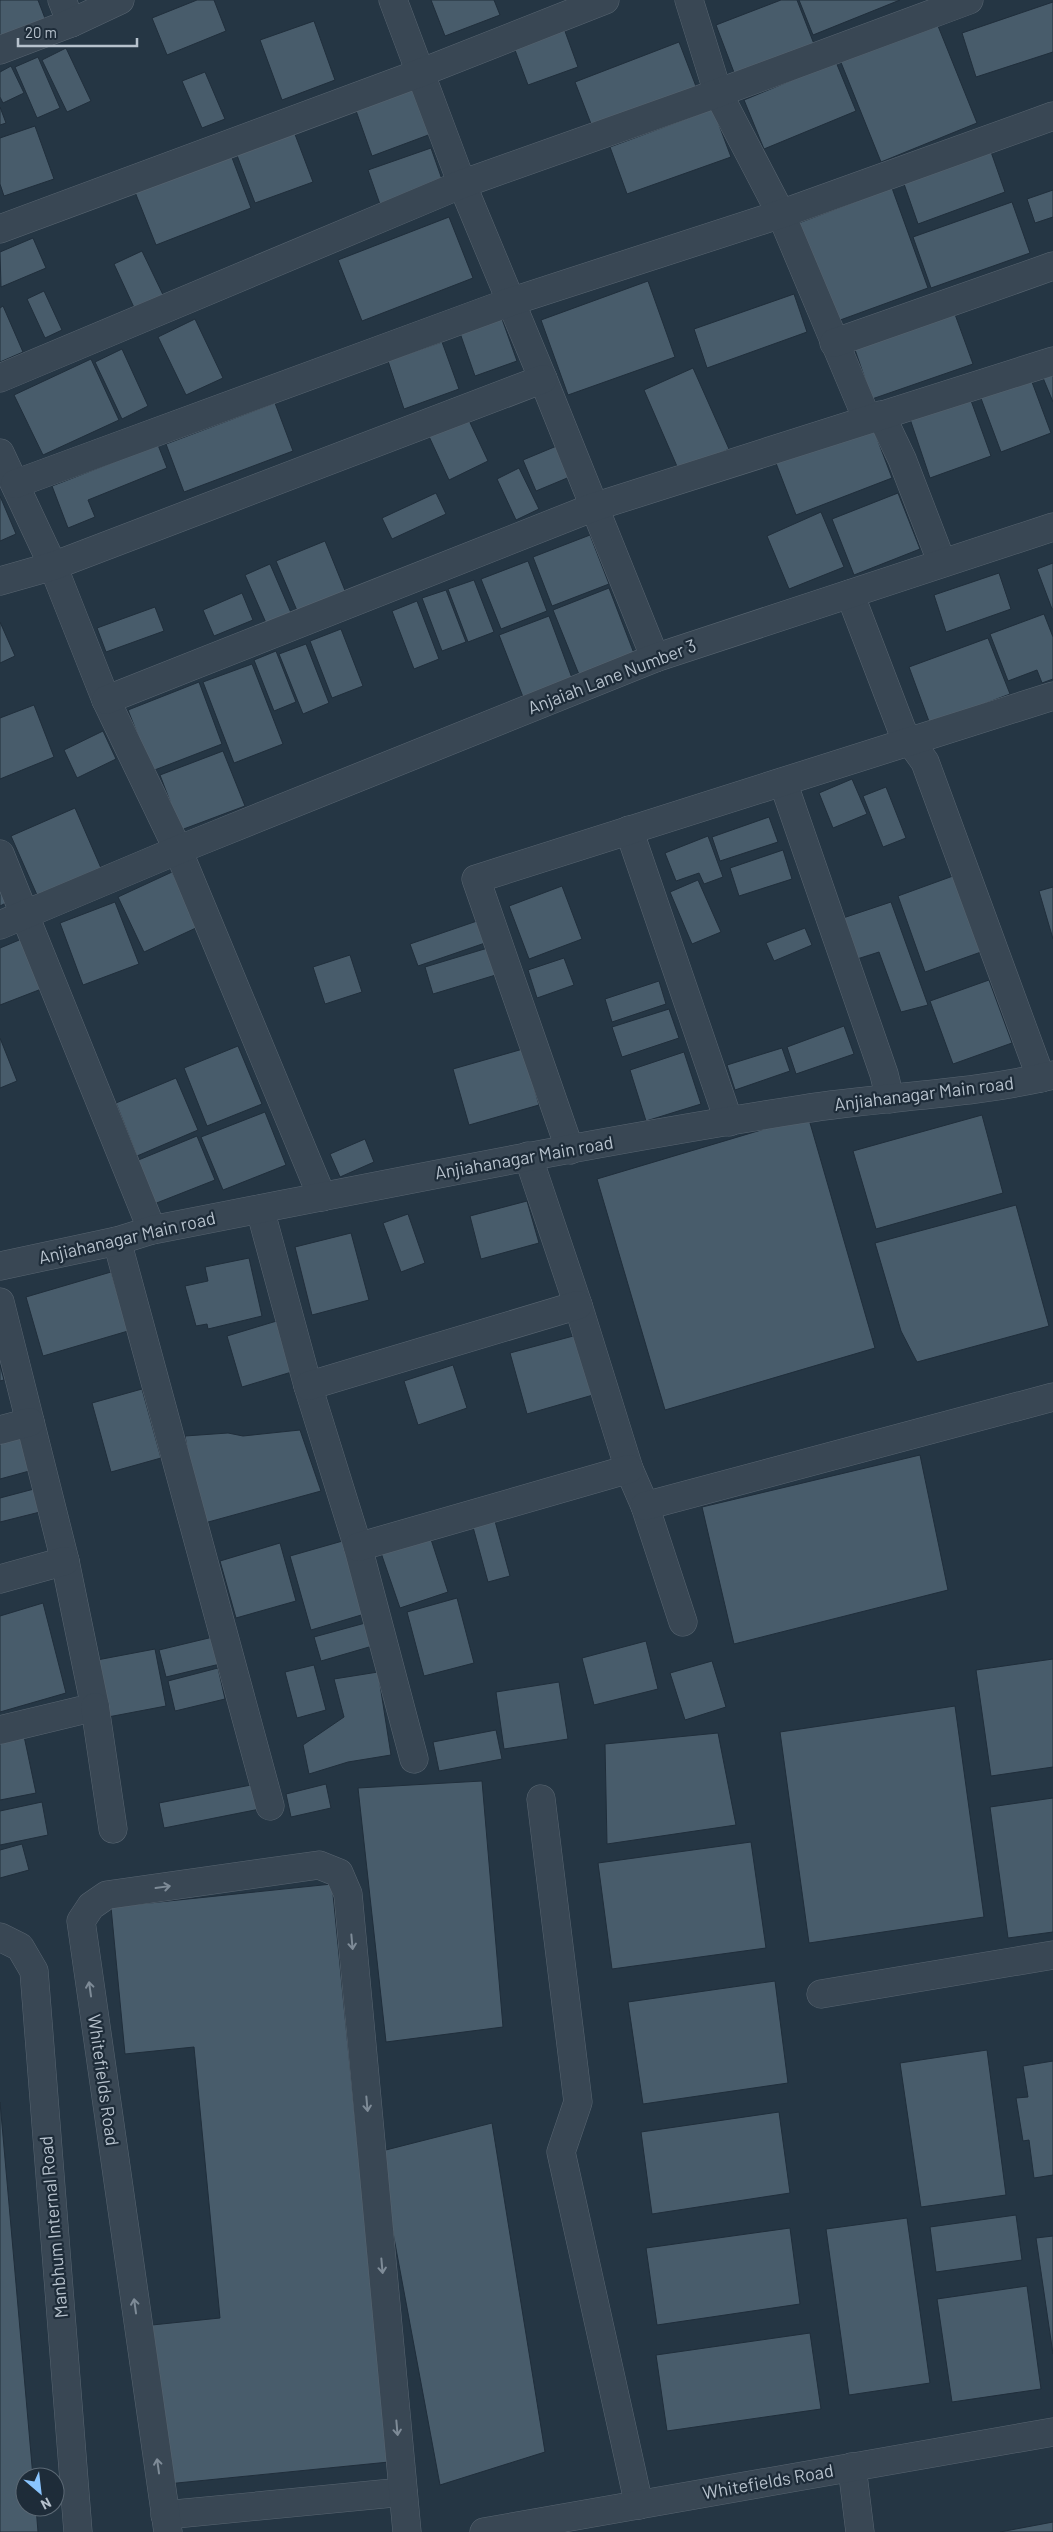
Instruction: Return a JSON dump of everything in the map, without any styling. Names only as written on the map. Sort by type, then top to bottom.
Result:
[{"type":"street","points":[[0,50],[67,11],[120,0]]},
{"type":"street","points":[[393,0],[462,184],[655,658]]},
{"type":"street","points":[[0,229],[420,73],[605,0]]},
{"type":"street","points":[[689,0],[718,93],[781,214],[834,343],[874,417],[902,459],[942,563]]},
{"type":"street","points":[[0,378],[462,184],[718,93],[969,0]]},
{"type":"street","points":[[15,484],[510,302],[781,214],[1053,116]]},
{"type":"street","points":[[834,343],[1053,266]]},
{"type":"street","points":[[106,700],[594,507],[1053,360]]},
{"type":"street","points":[[0,581],[53,566],[543,379]]},
{"type":"street","points":[[0,452],[53,566],[106,700],[178,850],[322,1197]]},
{"type":"street","name":"Anjaiah Lane Number 3","points":[[12,920],[178,850],[655,658],[1053,527]]},
{"type":"street","points":[[850,594],[902,730],[925,762],[1047,1076]]},
{"type":"street","points":[[570,1150],[476,879],[1053,696]]},
{"type":"street","points":[[783,782],[884,1074],[890,1099]]},
{"type":"street","points":[[629,830],[729,1122]]},
{"type":"street","points":[[0,854],[12,920],[152,1230]]},
{"type":"street","name":"Anjiahanagar Main road","points":[[2,1261],[117,1241],[152,1230],[528,1156],[804,1108],[1008,1086],[1047,1076]]},
{"type":"street","points":[[528,1156],[578,1305],[629,1469],[645,1506],[683,1622]]},
{"type":"street","points":[[260,1209],[308,1386],[358,1548],[414,1759]]},
{"type":"street","points":[[117,1241],[270,1806]]},
{"type":"street","points":[[0,1302],[65,1561],[94,1707],[114,1829]]},
{"type":"street","points":[[308,1386],[578,1305]]},
{"type":"street","points":[[645,1506],[1053,1397]]},
{"type":"street","points":[[0,1430],[30,1422]]},
{"type":"street","points":[[358,1548],[629,1469]]},
{"type":"street","points":[[0,1579],[65,1561]]},
{"type":"street","points":[[0,1730],[94,1707]]},
{"type":"street","points":[[541,1799],[578,2102],[562,2152],[639,2505]]},
{"type":"street","name":"Whitefields Road","points":[[166,2523],[81,1921],[90,1906],[107,1895],[320,1865],[338,1873],[348,1894],[403,2492]]},
{"type":"street","name":"Manbhum Internal Road","points":[[0,1937],[20,1947],[34,1971],[78,2532]]},
{"type":"street","points":[[821,1994],[1053,1955]]},
{"type":"street","name":"Whitefields Road","points":[[484,2532],[1053,2432]]},
{"type":"street","points":[[852,2467],[860,2532]]},
{"type":"street","points":[[166,2523],[403,2492],[407,2532]]},
{"type":"building","points":[[0,0],[38,0],[46,21],[0,38]]},
{"type":"building","points":[[197,0],[214,0],[226,31],[167,55],[152,18]]},
{"type":"building","points":[[431,0],[494,0],[500,15],[445,36]]},
{"type":"building","points":[[781,0],[797,0],[814,44],[735,75],[716,25]]},
{"type":"building","points":[[799,0],[900,0],[813,35]]},
{"type":"building","points":[[1053,2],[1053,52],[976,77],[962,33]]},
{"type":"building","points":[[314,21],[335,80],[282,100],[260,40]]},
{"type":"building","points":[[936,21],[977,123],[881,162],[840,60]]},
{"type":"building","points":[[562,23],[578,67],[528,85],[512,42]]},
{"type":"building","points":[[679,42],[697,89],[593,129],[575,82]]},
{"type":"building","points":[[66,48],[91,101],[67,112],[42,60]]},
{"type":"building","points":[[38,57],[60,108],[37,118],[15,67]]},
{"type":"building","points":[[836,62],[856,111],[764,149],[744,100]]},
{"type":"building","points":[[11,66],[24,93],[3,103],[0,97],[0,72]]},
{"type":"building","points":[[205,72],[225,119],[202,128],[182,81]]},
{"type":"building","points":[[413,83],[431,134],[372,156],[354,105]]},
{"type":"building","points":[[0,107],[6,123],[0,125]]},
{"type":"building","points":[[713,109],[731,157],[627,194],[610,147]]},
{"type":"building","points":[[35,126],[54,179],[4,196],[0,184],[0,138]]},
{"type":"building","points":[[293,129],[313,182],[255,203],[235,150]]},
{"type":"building","points":[[431,148],[445,188],[382,210],[368,170]]},
{"type":"building","points":[[990,149],[1005,192],[918,224],[903,181]]},
{"type":"building","points":[[231,155],[251,208],[156,245],[135,192]]},
{"type":"building","points":[[892,188],[928,288],[832,323],[796,224]]},
{"type":"building","points":[[1053,190],[1053,217],[1035,223],[1027,199]]},
{"type":"building","points":[[1012,202],[1030,253],[931,288],[913,237]]},
{"type":"building","points":[[449,217],[473,278],[362,321],[338,260]]},
{"type":"building","points":[[33,238],[46,268],[1,287],[0,252]]},
{"type":"building","points":[[142,251],[166,301],[137,314],[114,264]]},
{"type":"building","points":[[648,281],[675,357],[568,395],[541,320]]},
{"type":"building","points":[[44,291],[62,330],[45,338],[27,299]]},
{"type":"building","points":[[794,294],[807,332],[707,368],[694,329]]},
{"type":"building","points":[[3,306],[23,352],[0,362],[0,308]]},
{"type":"building","points":[[952,306],[973,364],[872,399],[852,341]]},
{"type":"building","points":[[195,319],[223,378],[186,395],[158,337]]},
{"type":"building","points":[[502,319],[517,361],[475,376],[460,333]]},
{"type":"building","points":[[442,342],[459,389],[404,409],[388,361]]},
{"type":"building","points":[[122,349],[148,406],[122,419],[95,362]]},
{"type":"building","points":[[91,359],[119,420],[43,455],[14,395]]},
{"type":"building","points":[[693,368],[729,449],[679,471],[644,390]]},
{"type":"building","points":[[1053,368],[1053,402],[1041,373]]},
{"type":"building","points":[[1029,374],[1051,433],[1001,452],[979,393]]},
{"type":"building","points":[[969,395],[991,456],[930,478],[909,416]]},
{"type":"building","points":[[275,403],[293,451],[184,492],[166,444]]},
{"type":"building","points":[[466,414],[488,461],[449,480],[427,432]]},
{"type":"building","points":[[870,420],[892,478],[796,515],[774,458]]},
{"type":"building","points":[[158,445],[167,468],[88,500],[95,517],[68,528],[52,486]]},
{"type":"building","points":[[559,445],[572,476],[536,491],[523,460]]},
{"type":"building","points":[[519,468],[539,509],[516,520],[497,479]]},
{"type":"building","points":[[436,493],[446,514],[392,539],[382,518]]},
{"type":"building","points":[[898,493],[920,549],[854,575],[832,519]]},
{"type":"building","points":[[0,496],[16,534],[0,541]]},
{"type":"building","points":[[821,512],[844,567],[789,589],[767,536]]},
{"type":"building","points":[[590,535],[609,584],[552,606],[533,557]]},
{"type":"building","points":[[325,541],[346,593],[298,613],[276,561]]},
{"type":"building","points":[[528,561],[547,611],[501,629],[481,579]]},
{"type":"building","points":[[1053,563],[1053,609],[1052,609],[1037,569]]},
{"type":"building","points":[[270,564],[295,622],[270,632],[245,575]]},
{"type":"building","points":[[999,573],[1011,609],[946,632],[934,595]]},
{"type":"building","points":[[474,580],[494,632],[468,642],[448,589]]},
{"type":"building","points":[[609,588],[635,656],[580,677],[553,610]]},
{"type":"building","points":[[446,590],[466,642],[442,651],[422,598]]},
{"type":"building","points":[[242,593],[253,620],[214,636],[203,610]]},
{"type":"building","points":[[417,601],[439,659],[414,669],[392,611]]},
{"type":"building","points":[[155,607],[164,631],[106,652],[97,628]]},
{"type":"building","points":[[1044,614],[1053,637],[1053,679],[1042,683],[1037,670],[1008,681],[990,634]]},
{"type":"building","points":[[549,616],[572,678],[523,697],[499,635]]},
{"type":"building","points":[[0,622],[15,656],[0,663]]},
{"type":"building","points":[[341,629],[363,686],[332,698],[310,641]]},
{"type":"building","points":[[988,638],[1010,694],[930,724],[909,667]]},
{"type":"building","points":[[306,644],[329,703],[303,714],[279,654]]},
{"type":"building","points":[[276,651],[296,702],[274,711],[254,660]]},
{"type":"building","points":[[252,664],[283,744],[234,763],[203,682]]},
{"type":"building","points":[[199,682],[222,744],[152,771],[128,710]]},
{"type":"building","points":[[34,705],[54,757],[0,779],[0,718]]},
{"type":"building","points":[[103,731],[116,759],[77,778],[64,750]]},
{"type":"building","points":[[223,751],[245,806],[181,830],[160,775]]},
{"type":"building","points":[[852,779],[867,814],[833,828],[819,793]]},
{"type":"building","points":[[886,787],[906,838],[883,847],[863,796]]},
{"type":"building","points":[[75,808],[101,868],[37,895],[11,836]]},
{"type":"building","points":[[769,817],[778,842],[720,861],[712,837]]},
{"type":"building","points":[[708,836],[723,877],[704,884],[699,873],[676,881],[665,853]]},
{"type":"building","points":[[783,850],[792,879],[739,896],[730,868]]},
{"type":"building","points":[[172,872],[198,927],[144,952],[118,897]]},
{"type":"building","points":[[953,876],[981,952],[925,972],[898,896]]},
{"type":"building","points":[[698,880],[721,932],[692,944],[670,892]]},
{"type":"building","points":[[0,881],[10,901],[0,906]]},
{"type":"building","points":[[562,886],[582,939],[529,959],[509,906]]},
{"type":"building","points":[[1053,887],[1053,939],[1039,891]]},
{"type":"building","points":[[115,902],[139,964],[83,985],[60,923]]},
{"type":"building","points":[[891,902],[928,1005],[901,1012],[879,952],[854,960],[840,919]]},
{"type":"building","points":[[480,920],[488,942],[418,966],[410,944]]},
{"type":"building","points":[[805,928],[812,945],[774,961],[766,943]]},
{"type":"building","points":[[24,938],[44,988],[0,1005],[0,948]]},
{"type":"building","points":[[491,947],[499,974],[433,994],[425,967]]},
{"type":"building","points":[[350,955],[362,992],[325,1004],[313,967]]},
{"type":"building","points":[[564,958],[574,985],[537,998],[528,970]]},
{"type":"building","points":[[989,980],[1012,1043],[953,1064],[930,1001]]},
{"type":"building","points":[[659,981],[666,1004],[612,1022],[605,999]]},
{"type":"building","points":[[669,1009],[679,1038],[622,1057],[612,1027]]},
{"type":"building","points":[[844,1026],[854,1054],[796,1074],[787,1047]]},
{"type":"building","points":[[0,1038],[17,1081],[0,1088]]},
{"type":"building","points":[[238,1046],[262,1104],[207,1126],[184,1068]]},
{"type":"building","points":[[782,1048],[790,1071],[735,1090],[727,1065]]},
{"type":"building","points":[[523,1049],[539,1105],[469,1125],[453,1069]]},
{"type":"building","points":[[684,1052],[701,1104],[646,1121],[630,1070]]},
{"type":"building","points":[[176,1078],[198,1130],[137,1156],[116,1103]]},
{"type":"building","points":[[265,1112],[286,1165],[223,1190],[201,1137]]},
{"type":"building","points":[[982,1115],[1003,1193],[876,1229],[853,1151]]},
{"type":"building","points":[[808,1116],[875,1348],[665,1410],[597,1179]]},
{"type":"building","points":[[197,1136],[215,1180],[154,1204],[136,1161]]},
{"type":"building","points":[[365,1139],[374,1162],[340,1177],[330,1154]]},
{"type":"building","points":[[527,1201],[539,1243],[481,1259],[470,1216]]},
{"type":"building","points":[[1016,1205],[1049,1326],[917,1362],[901,1331],[875,1243]]},
{"type":"building","points":[[408,1214],[425,1263],[401,1272],[383,1223]]},
{"type":"building","points":[[351,1233],[369,1300],[312,1315],[295,1247]]},
{"type":"building","points":[[249,1258],[262,1316],[208,1329],[207,1324],[196,1326],[185,1286],[208,1281],[205,1267]]},
{"type":"building","points":[[111,1272],[128,1331],[43,1356],[26,1297]]},
{"type":"building","points":[[280,1320],[295,1371],[242,1387],[227,1336]]},
{"type":"building","points":[[577,1335],[593,1395],[527,1414],[510,1353]]},
{"type":"building","points":[[0,1365],[4,1380],[0,1381]]},
{"type":"building","points":[[453,1365],[467,1408],[418,1425],[404,1381]]},
{"type":"building","points":[[142,1389],[161,1458],[111,1472],[92,1403]]},
{"type":"building","points":[[300,1430],[321,1491],[201,1524],[185,1436],[228,1433],[243,1436]]},
{"type":"building","points":[[24,1433],[33,1470],[0,1479],[0,1439]]},
{"type":"building","points":[[920,1455],[948,1590],[734,1644],[702,1507]]},
{"type":"building","points":[[34,1489],[40,1512],[0,1522],[0,1498]]},
{"type":"building","points":[[495,1521],[510,1576],[488,1582],[473,1527]]},
{"type":"building","points":[[429,1533],[448,1592],[400,1608],[380,1550]]},
{"type":"building","points":[[346,1540],[368,1613],[311,1630],[290,1556]]},
{"type":"building","points":[[280,1543],[296,1601],[236,1618],[220,1561]]},
{"type":"building","points":[[457,1598],[474,1663],[424,1676],[407,1612]]},
{"type":"building","points":[[43,1603],[66,1693],[0,1712],[0,1616]]},
{"type":"building","points":[[369,1622],[376,1645],[321,1661],[314,1637]]},
{"type":"building","points":[[213,1637],[220,1664],[166,1677],[159,1650]]},
{"type":"building","points":[[646,1641],[658,1689],[594,1705],[582,1658]]},
{"type":"building","points":[[155,1649],[166,1706],[108,1717],[97,1660]]},
{"type":"building","points":[[1053,1659],[1053,1767],[991,1776],[976,1670]]},
{"type":"building","points":[[712,1661],[726,1707],[685,1720],[670,1673]]},
{"type":"building","points":[[314,1665],[326,1710],[297,1718],[285,1672]]},
{"type":"building","points":[[218,1668],[225,1699],[175,1711],[168,1681]]},
{"type":"building","points":[[378,1672],[391,1755],[348,1762],[309,1774],[303,1745],[344,1717],[334,1679]]},
{"type":"building","points":[[559,1682],[568,1739],[504,1749],[496,1692]]},
{"type":"building","points":[[955,1706],[984,1917],[809,1943],[780,1732]]},
{"type":"building","points":[[496,1730],[502,1759],[439,1771],[433,1742]]},
{"type":"building","points":[[718,1733],[736,1825],[607,1844],[605,1744]]},
{"type":"building","points":[[24,1736],[36,1793],[0,1800],[0,1741]]},
{"type":"building","points":[[482,1781],[503,2027],[386,2042],[358,1788]]},
{"type":"building","points":[[256,1784],[260,1809],[164,1828],[159,1803]]},
{"type":"building","points":[[326,1784],[331,1808],[291,1817],[286,1794]]},
{"type":"building","points":[[1053,1798],[1053,1932],[1008,1938],[990,1807]]},
{"type":"building","points":[[42,1802],[48,1835],[0,1845],[0,1811]]},
{"type":"building","points":[[751,1842],[766,1948],[612,1969],[598,1863]]},
{"type":"building","points":[[22,1844],[29,1870],[0,1878],[0,1850]]},
{"type":"building","points":[[332,1884],[389,2462],[167,2484],[152,2325],[220,2318],[194,2047],[125,2054],[111,1907]]},
{"type":"building","points":[[775,1981],[788,2083],[643,2104],[628,2002]]},
{"type":"building","points":[[987,2050],[1006,2195],[921,2207],[900,2063]]},
{"type":"building","points":[[1053,2061],[1053,2175],[1034,2178],[1029,2140],[1023,2141],[1016,2098],[1028,2097],[1023,2066]]},
{"type":"building","points":[[0,2102],[32,2467],[15,2467],[15,2517],[37,2517],[38,2532],[0,2532]]},
{"type":"building","points":[[779,2112],[790,2193],[652,2214],[641,2132]]},
{"type":"building","points":[[492,2123],[545,2452],[440,2485],[378,2152]]},
{"type":"building","points":[[1016,2215],[1022,2260],[936,2272],[930,2227]]},
{"type":"building","points":[[907,2218],[930,2383],[849,2395],[826,2229]]},
{"type":"building","points":[[790,2228],[800,2304],[657,2325],[646,2248]]},
{"type":"building","points":[[1053,2236],[1053,2354],[1036,2238]]},
{"type":"building","points":[[1027,2286],[1041,2389],[952,2402],[937,2299]]},
{"type":"building","points":[[810,2333],[821,2409],[667,2431],[656,2355]]},
{"type":"building","points":[[1053,2522],[1053,2532],[1000,2532]]}]
